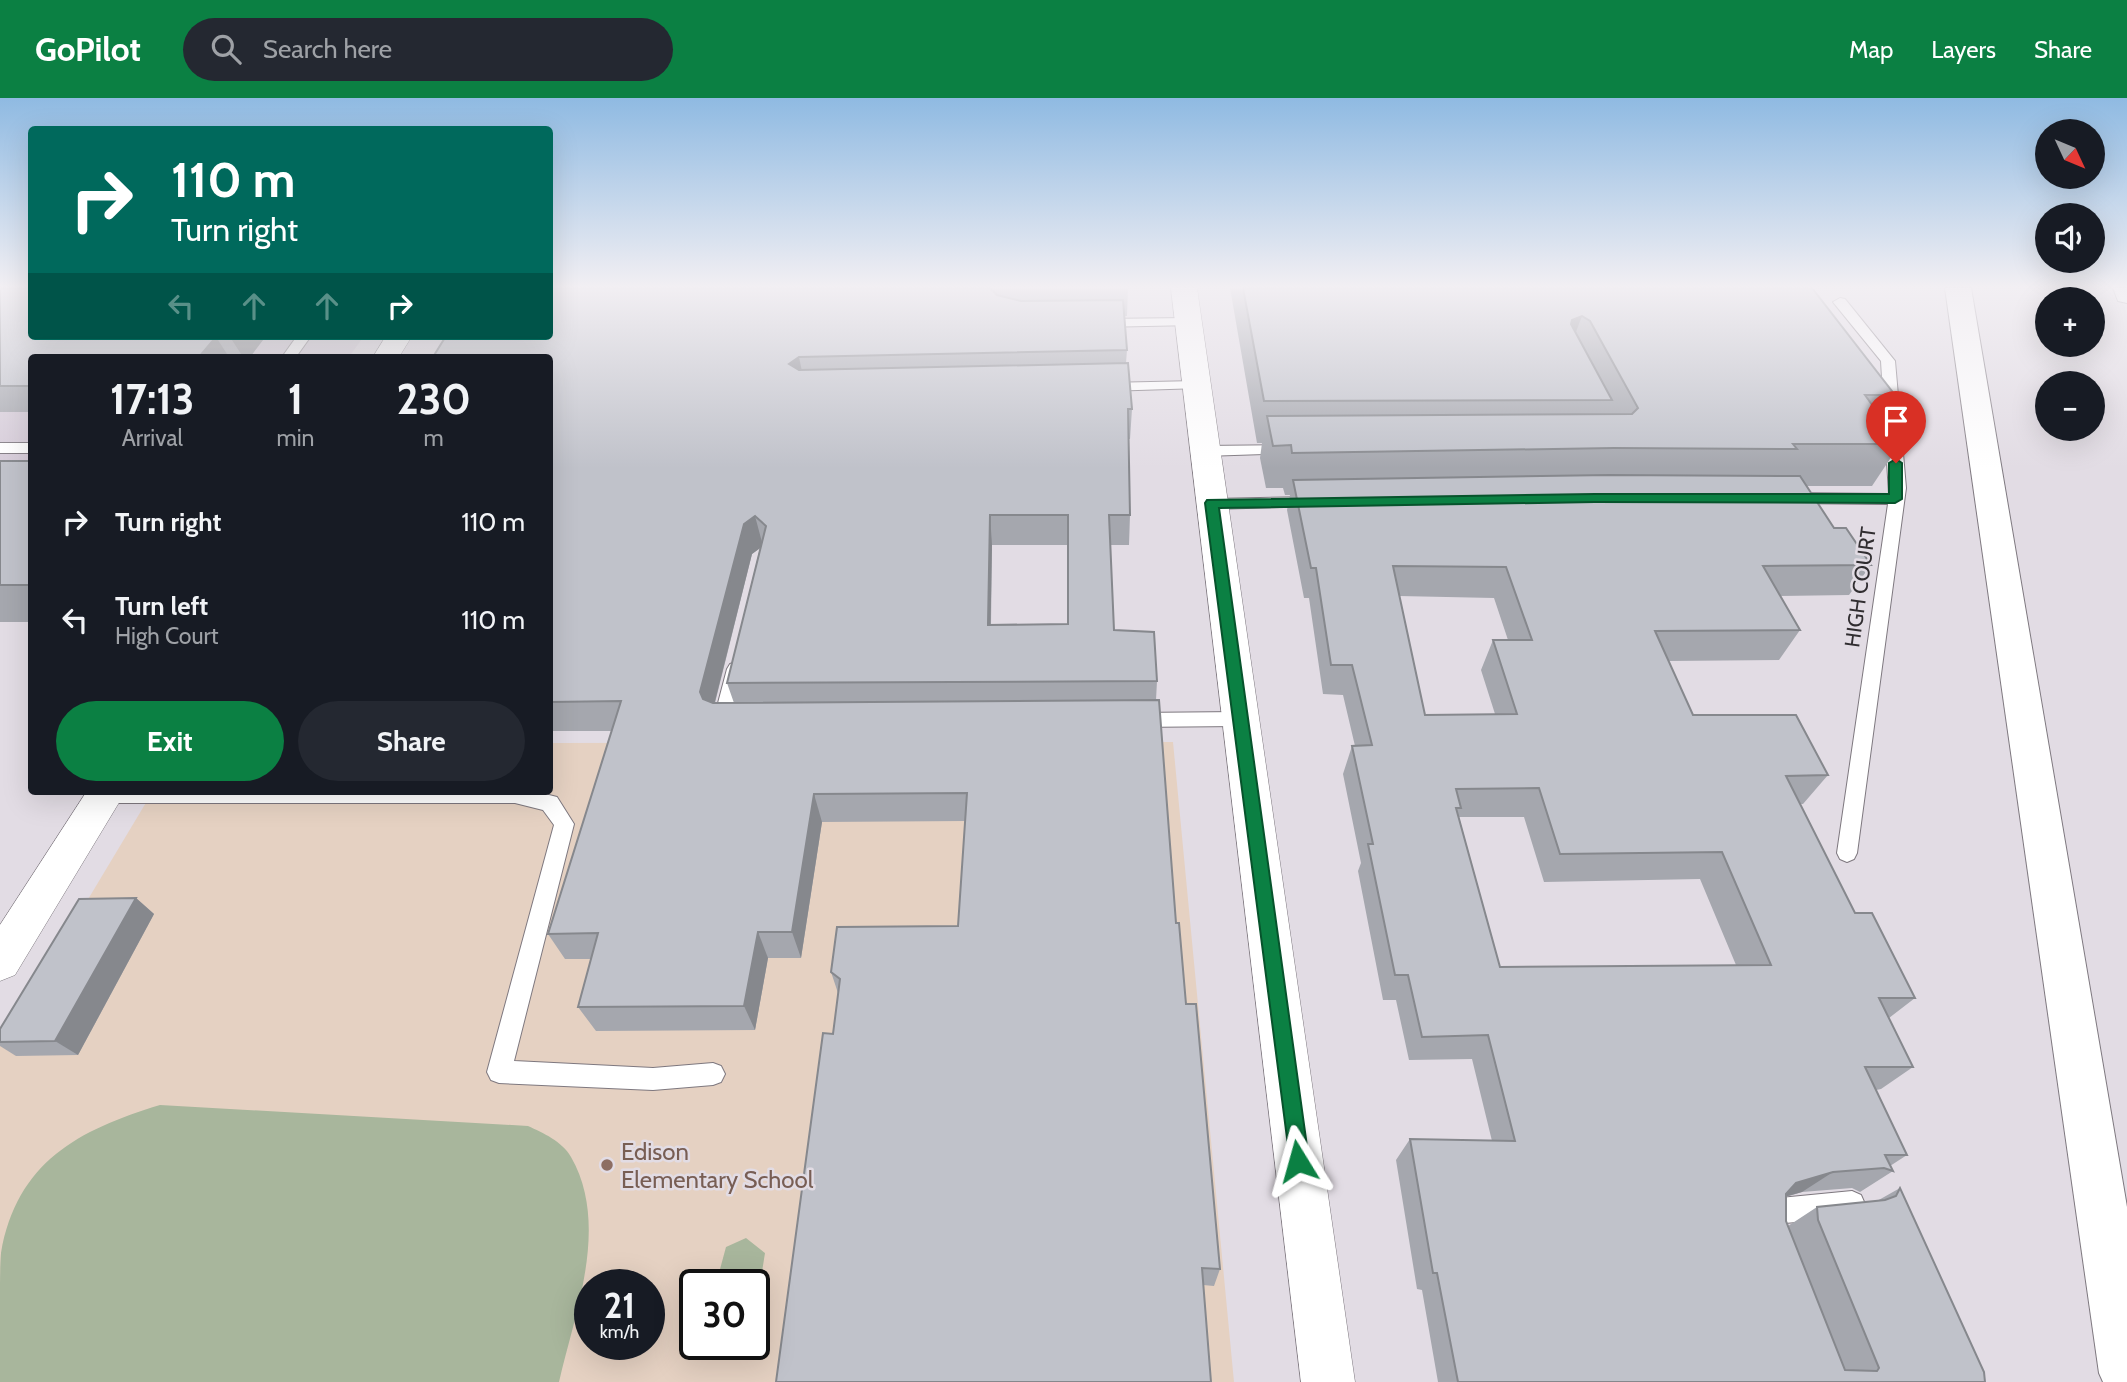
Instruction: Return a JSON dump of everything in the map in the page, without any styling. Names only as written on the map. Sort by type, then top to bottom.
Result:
[{"type":"highway","points":[[1968,348],[2127,1373]]},
{"type":"street","points":[[1192,348],[1328,1382]]},
{"type":"street","points":[[0,962],[105,795]]},
{"type":"lane","name":"HIGH COURT","points":[[1847,853],[1898,488],[1888,361],[1877,348]]},
{"type":"lane","points":[[1094,387],[1196,385]]},
{"type":"lane","points":[[0,448],[28,448]]},
{"type":"lane","points":[[1204,451],[1303,450]]},
{"type":"lane","points":[[1772,498],[1895,499]]},
{"type":"lane","points":[[1212,503],[1335,502]]},
{"type":"lane","points":[[742,645],[723,722],[751,722]]},
{"type":"lane","points":[[1114,720],[1239,719]]},
{"type":"lane","points":[[515,795],[550,803],[564,824],[499,1072],[653,1079],[713,1074]]},
{"type":"lane","points":[[1777,1252],[1772,1239],[1771,1220],[1780,1211],[1852,1203]]},
{"type":"shaded area","points":[[0,348],[355,348],[351,354],[28,354],[28,490],[0,491]]},
{"type":"shaded area","name":"Edison Elementary School","points":[[1173,742],[1234,1382],[0,1382],[0,1046],[151,795],[553,795],[553,743]]},
{"type":"green space","points":[[160,1105],[528,1126],[546,1135],[571,1157],[582,1183],[588,1211],[586,1269],[574,1269],[574,1322],[559,1382],[0,1382],[1,1253],[9,1222],[21,1195],[37,1173],[56,1154],[78,1139],[130,1115]]},
{"type":"green space","points":[[746,1238],[765,1253],[762,1269],[720,1269],[726,1247]]},
{"type":"building","points":[[0,348],[207,348],[202,354],[28,354],[28,386],[0,386]]},
{"type":"building","points":[[439,348],[1127,348],[799,357],[789,364],[799,370],[1128,363],[1132,409],[1128,409],[1130,515],[1109,515],[1114,630],[1154,632],[1157,681],[727,683],[766,526],[755,516],[744,524],[700,692],[703,699],[713,703],[1159,700],[1176,923],[1179,923],[1186,1004],[1196,1004],[1220,1269],[1202,1268],[1211,1382],[776,1382],[823,1033],[833,1034],[840,979],[831,972],[837,927],[958,926],[967,793],[814,794],[792,932],[758,932],[744,1006],[578,1007],[598,933],[548,934],[621,701],[553,702],[553,354],[435,354]],"holes":[[[990,515],[1068,515],[1068,624],[988,625]]]},
{"type":"building","points":[[1254,348],[1584,348],[1612,400],[1264,401]]},
{"type":"building","points":[[1605,348],[1858,348],[1895,395],[1865,395],[1900,444],[1793,444],[1797,449],[1614,448],[1292,453],[1291,445],[1273,446],[1267,416],[1632,414],[1638,408]]},
{"type":"building","points":[[0,461],[28,461],[28,585],[0,585]]},
{"type":"building","points":[[1609,475],[1800,476],[1834,528],[1846,528],[1871,565],[1763,566],[1800,630],[1655,631],[1693,715],[1796,715],[1828,775],[1786,776],[1855,913],[1872,913],[1915,998],[1879,998],[1913,1067],[1865,1067],[1907,1155],[1885,1155],[1893,1171],[1884,1168],[1833,1172],[1796,1183],[1786,1194],[1786,1221],[1845,1370],[1877,1371],[1879,1368],[1818,1220],[1817,1207],[1885,1200],[1896,1196],[1900,1188],[1984,1372],[1985,1382],[1458,1382],[1437,1273],[1433,1273],[1410,1139],[1515,1141],[1488,1035],[1422,1037],[1408,975],[1395,975],[1368,844],[1373,844],[1352,746],[1372,745],[1352,665],[1331,665],[1316,568],[1311,568],[1293,480]],"holes":[[[1393,566],[1506,567],[1532,640],[1493,640],[1517,714],[1425,715]],[[1539,788],[1560,854],[1722,852],[1771,965],[1500,967],[1456,808],[1461,808],[1456,789]]]},
{"type":"building","points":[[136,898],[55,1041],[0,1042],[0,1029],[79,899]]},
{"type":"place","name":"Edison Elementary School","points":[[607,1165]]},
{"type":"route","points":[[1298,1161],[1212,503],[1595,498],[1895,499],[1898,488],[1896,463]]}]
